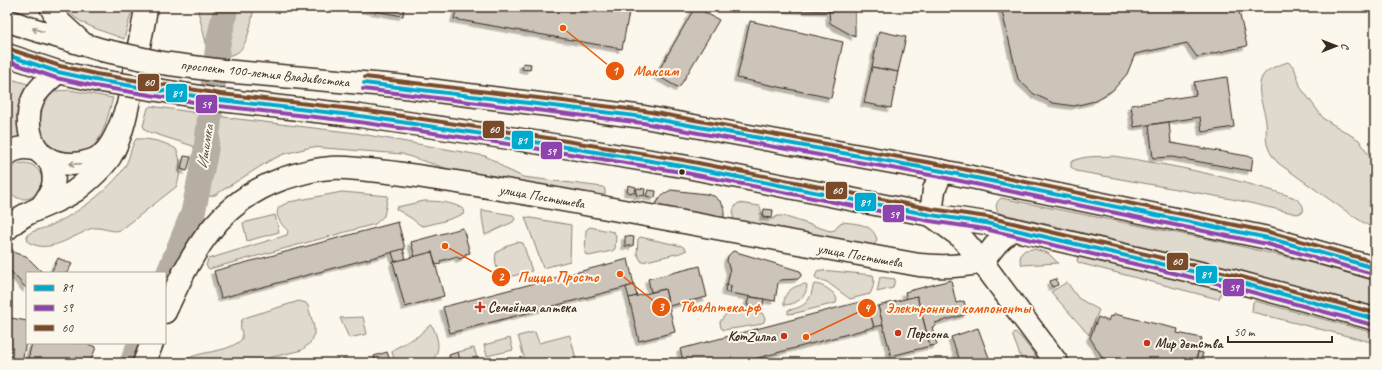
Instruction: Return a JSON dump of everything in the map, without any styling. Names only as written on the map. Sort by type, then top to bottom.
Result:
[{"type":"main road","points":[[51,7],[58,21],[93,47]]},
{"type":"main road","points":[[7,229],[12,224],[36,209],[73,192],[88,181],[102,167],[110,156],[118,139],[126,110],[146,7]]},
{"type":"main road","name":"проспект 100-летия Владивостока","points":[[7,20],[93,47],[162,62],[223,71],[397,86],[644,117],[942,171],[1268,238],[1375,268]]},
{"type":"main road","name":"проспект 100-летия Владивостока","points":[[7,55],[58,72],[95,80],[220,100],[360,116],[516,139],[682,166],[931,215],[986,223],[1234,281],[1375,320]]},
{"type":"main road","points":[[7,207],[15,211],[36,209],[50,195],[54,183],[54,171],[31,136],[28,118],[33,100],[43,85],[58,72]]},
{"type":"main road","points":[[7,154],[19,148],[29,148],[65,164],[79,164],[94,161],[106,151],[114,139],[126,110]]},
{"type":"main road","name":"улица Постышева","points":[[166,310],[186,266],[204,236],[243,198],[265,186],[283,179],[331,168],[393,172],[521,192],[720,230],[919,265],[936,267],[965,266],[982,262]]},
{"type":"main road","points":[[942,171],[934,190],[931,215],[961,236],[1057,363]]},
{"type":"main road","points":[[982,262],[997,243],[1012,229]]},
{"type":"main road","points":[[144,363],[152,344]]},
{"type":"shaded area","points":[[65,7],[133,7],[124,39],[83,23]]},
{"type":"shaded area","points":[[197,7],[254,7],[247,38],[238,52],[235,54],[222,56],[212,55],[206,43]]},
{"type":"shaded area","points":[[1288,62],[1294,67],[1301,88],[1324,119],[1359,140],[1371,158],[1375,170],[1375,228],[1353,216],[1278,163],[1272,156],[1267,144],[1265,117],[1260,95],[1260,83],[1266,72]]},
{"type":"shaded area","points":[[8,78],[31,85],[22,99],[18,110],[18,123],[21,139],[7,141],[9,110]]},
{"type":"shaded area","points":[[70,90],[113,98],[105,125],[99,138],[91,149],[78,153],[58,151],[52,148],[46,142],[40,126],[41,109],[50,95],[57,91]]},
{"type":"shaded area","points":[[151,106],[238,119],[356,133],[485,156],[506,169],[523,177],[603,187],[605,189],[605,195],[603,198],[476,178],[402,154],[312,147],[284,154],[269,161],[215,195],[203,198],[197,197],[189,191],[187,182],[195,150],[193,146],[146,131],[143,126],[148,108]]},
{"type":"shaded area","points":[[136,139],[157,141],[176,149],[180,168],[176,187],[121,230],[114,231],[93,228],[55,245],[49,246],[35,245],[28,242],[27,235],[33,231],[52,225],[71,215],[92,201],[110,185],[126,165],[132,146]]},
{"type":"shaded area","points":[[1113,156],[1204,173],[1271,190],[1293,197],[1301,203],[1303,212],[1297,214],[1237,200],[1076,171],[1071,167],[1071,162],[1081,158]]},
{"type":"shaded area","points":[[28,163],[37,168],[41,174],[41,188],[37,194],[28,199],[20,199],[11,194],[7,188],[6,177],[11,168],[17,164]]},
{"type":"shaded area","points":[[342,192],[388,196],[384,216],[375,224],[209,269],[206,266],[208,259],[287,235],[288,231],[281,223],[277,214],[279,207],[289,202]]},
{"type":"shaded area","points":[[1001,198],[1227,243],[1316,264],[1375,281],[1375,307],[1223,266],[999,213],[996,206]]},
{"type":"shaded area","points":[[424,201],[449,203],[463,209],[464,214],[424,226],[420,225],[396,209],[397,207]]},
{"type":"shaded area","points":[[738,203],[760,206],[763,218],[773,219],[777,216],[783,216],[830,231],[835,230],[840,223],[843,222],[863,225],[872,230],[877,240],[872,248],[735,221],[733,212]]},
{"type":"shaded area","points":[[482,210],[513,215],[515,219],[513,222],[485,235]]},
{"type":"shaded area","points":[[275,215],[279,232],[247,241],[243,223]]},
{"type":"shaded area","points":[[525,217],[571,225],[570,261],[543,268]]},
{"type":"shaded area","points":[[590,227],[614,232],[616,236],[615,249],[589,256],[585,254],[586,230]]},
{"type":"shaded area","points":[[640,237],[682,246],[687,250],[642,262],[637,254],[638,239]]},
{"type":"shaded area","points":[[517,242],[523,243],[532,271],[505,278],[500,274],[497,267],[495,260],[496,253],[508,245]]},
{"type":"shaded area","points":[[1034,249],[1048,253],[1058,263],[1022,265],[1020,260],[1021,254],[1025,250]]},
{"type":"shaded area","points":[[1080,254],[1220,289],[1221,292],[1219,299],[1079,263],[1077,261]]},
{"type":"shaded area","points":[[821,270],[873,275],[873,287],[870,294],[850,299],[827,282],[815,277],[817,271]]},
{"type":"shaded area","points":[[880,277],[895,279],[893,288],[877,292]]},
{"type":"shaded area","points":[[1067,282],[1078,298],[1099,310],[1089,335],[1051,292]]},
{"type":"shaded area","points":[[805,284],[807,285],[807,289],[800,300],[793,304],[784,305],[785,297],[790,290]]},
{"type":"shaded area","points":[[814,284],[825,287],[831,291],[836,297],[836,303],[788,314],[788,310],[797,308],[806,303],[811,295]]},
{"type":"shaded area","points":[[299,301],[306,303],[308,306],[314,327],[312,341],[302,350],[248,363],[180,363],[195,356],[228,348],[235,344],[242,339],[241,323],[244,318]]},
{"type":"shaded area","points":[[1255,301],[1375,333],[1375,343],[1252,312],[1253,302]]},
{"type":"shaded area","points":[[731,311],[762,313],[765,318],[764,322],[757,325],[724,330],[721,328],[720,322],[725,315]]},
{"type":"shaded area","points":[[363,317],[367,334],[349,338],[340,318]]},
{"type":"shaded area","points":[[430,325],[433,327],[438,341],[438,349],[431,363],[395,363],[392,352],[394,349],[418,336]]},
{"type":"shaded area","points":[[535,332],[539,343],[570,335],[577,363],[534,363],[533,359],[525,361],[518,336]]},
{"type":"shaded area","points":[[1015,332],[1021,337],[1041,363],[1023,363],[1013,337]]},
{"type":"shaded area","points":[[510,338],[513,350],[487,356],[484,345]]},
{"type":"shaded area","points":[[474,348],[477,358],[451,363],[458,352]]},
{"type":"building","points":[[352,7],[404,7],[403,16]]},
{"type":"building","points":[[457,7],[630,7],[622,49],[454,19]]},
{"type":"building","points":[[695,7],[719,20],[679,88],[656,75]]},
{"type":"building","points":[[726,7],[855,7],[855,10],[829,11]]},
{"type":"building","points":[[1001,7],[1238,7],[1247,46],[1197,57],[1187,43],[1135,54],[1127,74],[1113,90],[1095,101],[1074,106],[1053,103],[1034,94],[1018,79]]},
{"type":"building","points":[[855,10],[855,37],[830,23],[829,11]]},
{"type":"building","points":[[750,21],[843,42],[831,98],[737,78]]},
{"type":"building","points":[[879,31],[906,37],[898,72],[872,67]]},
{"type":"building","points":[[523,63],[531,64],[530,70],[522,69]]},
{"type":"building","points":[[872,67],[898,72],[891,108],[864,103]]},
{"type":"building","points":[[1227,77],[1234,127],[1202,132],[1200,117],[1134,127],[1131,105],[1196,95],[1194,82]]},
{"type":"building","points":[[1169,122],[1171,143],[1253,157],[1251,171],[1172,157],[1153,158],[1149,125]]},
{"type":"building","points":[[184,156],[191,157],[187,171],[181,169]]},
{"type":"building","points":[[628,185],[636,187],[635,193],[627,192]]},
{"type":"building","points":[[637,188],[645,189],[644,196],[636,195]]},
{"type":"building","points":[[648,190],[656,191],[655,198],[646,196]]},
{"type":"building","points":[[671,190],[714,196],[721,202],[724,208],[724,219],[655,206],[662,195]]},
{"type":"building","points":[[764,209],[773,210],[772,218],[763,217]]},
{"type":"building","points":[[398,222],[405,249],[221,298],[214,271]]},
{"type":"building","points":[[463,228],[470,253],[465,254],[465,257],[459,259],[458,256],[440,261],[441,264],[436,265],[432,252],[415,257],[411,242]]},
{"type":"building","points":[[625,236],[634,237],[633,246],[625,246]]},
{"type":"building","points":[[11,248],[15,253],[26,256],[42,272],[26,272],[26,288],[7,267],[7,259]]},
{"type":"building","points":[[403,249],[406,259],[395,262],[392,252]]},
{"type":"building","points":[[733,251],[800,271],[801,276],[798,279],[780,280],[778,283],[775,301],[730,293],[731,286],[727,285],[730,271],[727,261],[728,256]]},
{"type":"building","points":[[432,252],[444,296],[405,307],[393,262]]},
{"type":"building","points":[[58,258],[72,264],[68,272],[51,272]]},
{"type":"building","points":[[628,259],[634,285],[450,333],[443,307]]},
{"type":"building","points":[[700,266],[707,297],[669,306],[665,289],[651,292],[648,279]]},
{"type":"building","points":[[1056,279],[1058,285],[1052,287],[1050,281]]},
{"type":"building","points":[[951,280],[956,303],[964,301],[967,314],[935,323],[936,326],[932,327],[937,345],[930,346],[917,296],[907,299],[905,292]]},
{"type":"building","points":[[634,285],[637,296],[629,298],[626,287]]},
{"type":"building","points":[[726,285],[731,286],[730,293],[725,292]]},
{"type":"building","points":[[665,289],[675,332],[639,341],[629,298]]},
{"type":"building","points":[[917,296],[930,346],[891,356],[878,306]]},
{"type":"building","points":[[749,297],[764,299],[762,308],[747,305]]},
{"type":"building","points":[[867,300],[874,327],[739,363],[684,363],[680,349]]},
{"type":"building","points":[[878,306],[883,325],[874,327],[869,309]]},
{"type":"building","name":"Мир детства","points":[[1114,314],[1178,329],[1177,333],[1202,338],[1195,363],[1106,363],[1090,338],[1098,317],[1108,321],[1110,316],[1113,317]]},
{"type":"building","points":[[11,318],[26,321],[26,341],[22,362],[7,359],[7,340]]},
{"type":"building","points":[[978,328],[991,363],[961,363],[951,337]]},
{"type":"building","points":[[32,344],[87,344],[96,347],[90,363],[27,363]]},
{"type":"building","points":[[387,352],[391,363],[376,363],[374,356]]},
{"type":"building","points":[[458,352],[460,360],[451,362],[449,355]]},
{"type":"building","points":[[1198,352],[1203,353],[1200,363],[1196,363]]},
{"type":"building","points":[[345,359],[346,363],[332,363]]},
{"type":"waterway","name":"Ишимка","points":[[166,280],[193,213],[206,150],[218,44],[226,7]]},
{"type":"waterway","name":"Ишимка","points":[[132,363],[140,344]]},
{"type":"transit line","name":"60","points":[[9,49],[60,66],[96,74],[221,94],[361,110],[517,133],[683,160],[932,209],[987,217],[1235,275],[1375,313]]},
{"type":"transit line","name":"81","points":[[7,55],[58,72],[95,80],[220,100],[360,116],[516,139],[682,166],[931,215],[986,223],[1234,281],[1375,319]]},
{"type":"transit line","name":"59","points":[[7,61],[56,78],[94,86],[219,106],[359,122],[515,145],[681,172],[930,221],[985,229],[1233,287],[1373,325]]},
{"type":"transit line","name":"60","points":[[365,77],[645,111],[943,165],[1269,232],[1375,262]]},
{"type":"transit line","name":"81","points":[[364,83],[644,117],[942,171],[1268,238],[1375,268]]},
{"type":"transit line","name":"59","points":[[363,89],[643,123],[941,177],[1267,244],[1373,274]]},
{"type":"place","name":"Максим","points":[[563,28]]},
{"type":"place","name":"Пицца Просто","points":[[445,246]]},
{"type":"place","name":"ТвояАптека.рф","points":[[620,274]]},
{"type":"place","name":"Семейная аптека","points":[[480,307]]},
{"type":"place","name":"Персона","points":[[898,333]]},
{"type":"place","name":"КотZилла","points":[[784,336]]},
{"type":"place","name":"Электронные компоненты","points":[[806,337]]},
{"type":"place","name":"Мир детства","points":[[1147,343]]}]
